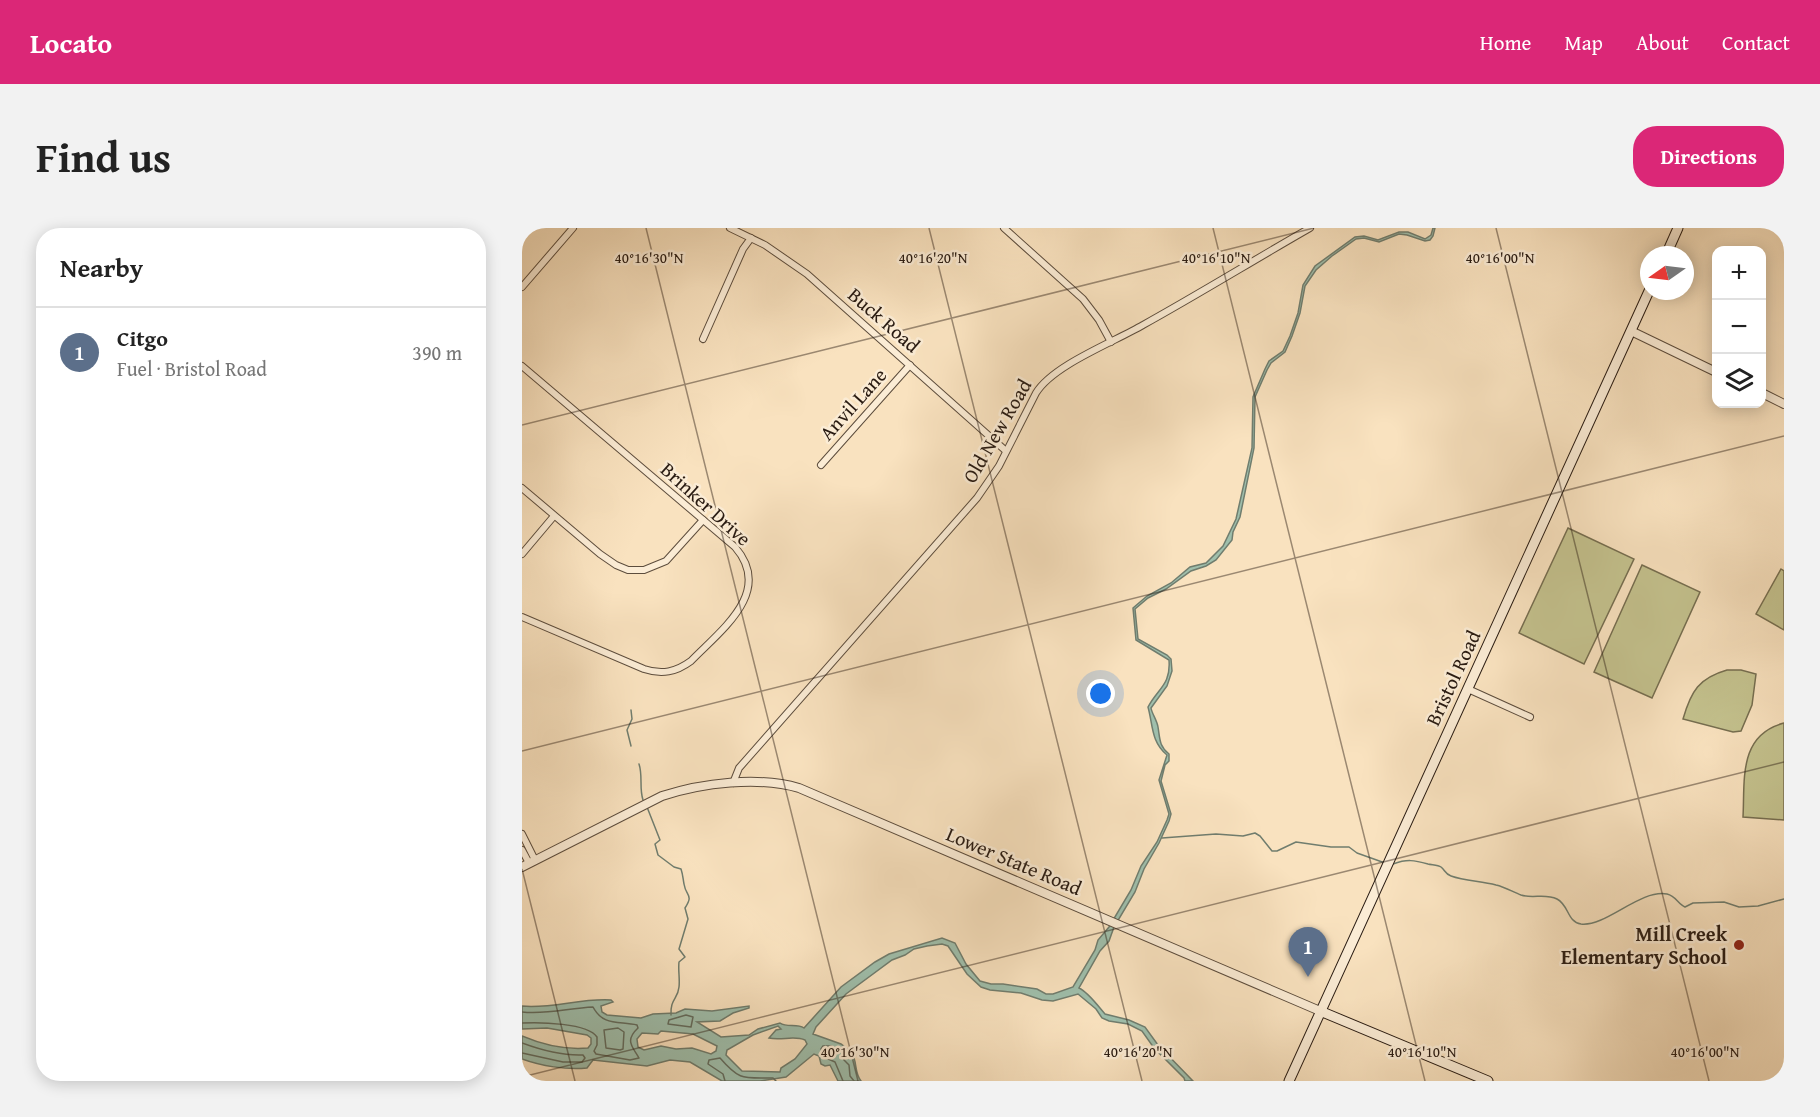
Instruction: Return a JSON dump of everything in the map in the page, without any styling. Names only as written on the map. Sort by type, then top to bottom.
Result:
[{"type":"main road","points":[[1670,246],[1678,228]]},
{"type":"main road","name":"Bristol Road","points":[[1289,1081],[1645,300]]},
{"type":"main road","name":"Lower State Road","points":[[1320,1011],[1488,1081]]},
{"type":"street","points":[[522,287],[573,228]]},
{"type":"street","name":"Buck Road","points":[[730,228],[765,245],[800,269],[1006,452]]},
{"type":"street","points":[[1004,228],[1083,299],[1100,320],[1111,342]]},
{"type":"street","name":"Old New Road","points":[[733,783],[739,768],[977,498],[991,479],[1043,383],[1050,376],[1310,228]]},
{"type":"street","points":[[703,339],[743,249],[751,238]]},
{"type":"street","points":[[1631,331],[1712,370]]},
{"type":"street","name":"Anvil Lane","points":[[821,465],[910,365]]},
{"type":"street","name":"Brinker Drive","points":[[522,366],[739,553],[746,564],[749,584],[740,609],[692,661],[668,672],[649,671],[522,617]]},
{"type":"street","points":[[1766,395],[1784,404]]},
{"type":"street","points":[[522,488],[611,563],[638,571],[654,568],[666,561],[703,520]]},
{"type":"street","points":[[522,554],[554,516]]},
{"type":"street","points":[[1468,689],[1530,717]]},
{"type":"street","name":"Lower State Road","points":[[528,863],[651,800],[685,789],[764,782],[799,788],[1320,1011]]},
{"type":"street","points":[[522,834],[528,863]]},
{"type":"street","points":[[522,850],[528,863]]},
{"type":"shaded area","points":[[1568,528],[1634,559],[1584,664],[1519,633]]},
{"type":"shaded area","points":[[1642,565],[1700,592],[1652,698],[1594,672]]},
{"type":"shaded area","points":[[1781,569],[1784,571],[1784,630],[1756,614]]},
{"type":"shaded area","points":[[1727,670],[1741,670],[1756,674],[1752,705],[1741,731],[1733,732],[1683,719],[1689,701],[1698,687],[1709,677]]},
{"type":"shaded area","points":[[1784,723],[1784,820],[1743,817],[1745,774],[1751,748],[1769,729]]},
{"type":"water","points":[[1435,228],[1430,240],[1425,241],[1399,234],[1379,242],[1364,238],[1356,239],[1316,270],[1305,286],[1300,313],[1285,352],[1271,363],[1255,397],[1254,448],[1240,517],[1232,540],[1216,560],[1191,571],[1166,589],[1148,598],[1135,609],[1138,639],[1171,659],[1172,671],[1167,686],[1151,708],[1162,745],[1169,754],[1169,761],[1165,765],[1161,781],[1171,814],[1135,892],[1114,927],[1109,941],[1100,951],[1079,988],[1105,1014],[1145,1027],[1158,1045],[1193,1081],[1185,1081],[1154,1048],[1142,1031],[1128,1024],[1102,1018],[1096,1009],[1078,994],[1053,1001],[981,987],[967,974],[948,946],[942,944],[914,949],[892,960],[846,994],[816,1027],[813,1034],[841,1044],[849,1050],[849,1058],[854,1058],[861,1081],[838,1081],[830,1065],[821,1064],[819,1056],[814,1054],[786,1077],[760,1081],[722,1081],[690,1062],[670,1060],[647,1066],[593,1060],[587,1068],[571,1068],[522,1059],[522,1036],[546,1044],[571,1048],[588,1048],[591,1038],[587,1035],[547,1028],[522,1029],[522,1006],[611,1000],[613,1002],[601,1006],[602,1012],[607,1015],[641,1018],[653,1014],[676,1013],[685,1009],[712,1011],[749,1006],[720,1021],[697,1022],[721,1037],[749,1035],[758,1029],[780,1023],[804,1028],[841,987],[875,962],[889,954],[942,938],[955,943],[966,964],[980,981],[1037,989],[1046,994],[1073,987],[1095,950],[1098,940],[1109,927],[1131,890],[1169,814],[1159,780],[1167,755],[1155,739],[1148,707],[1166,681],[1169,660],[1136,640],[1133,608],[1147,596],[1171,583],[1190,567],[1206,563],[1223,546],[1236,519],[1252,448],[1253,397],[1269,361],[1283,351],[1298,313],[1303,285],[1315,266],[1355,237],[1364,236],[1378,240],[1399,232],[1408,232],[1425,239]],"holes":[[[778,1026],[781,1029],[776,1030],[769,1038],[801,1039],[807,1044],[795,1059],[781,1068],[780,1072],[742,1071],[726,1055],[727,1050],[753,1035]],[[661,1031],[693,1034],[717,1046],[716,1051],[711,1054],[692,1048],[676,1049],[661,1046],[644,1050],[638,1047],[637,1039],[642,1033],[658,1034]]]},
{"type":"waterway","points":[[631,710],[632,719],[627,730],[631,746]]},
{"type":"waterway","points":[[639,764],[643,800]]},
{"type":"waterway","points":[[647,807],[660,840],[655,844],[658,855],[674,867],[681,869],[689,898],[685,908],[688,919],[679,949],[685,957],[679,962],[679,987],[671,1015]]},
{"type":"waterway","points":[[1162,838],[1216,834],[1243,836],[1255,833],[1272,851],[1296,842],[1349,847],[1357,853],[1385,863]]},
{"type":"waterway","points":[[1393,864],[1407,861],[1440,866],[1451,876],[1499,886],[1521,895],[1552,897],[1564,905],[1576,923],[1581,924],[1601,920],[1635,902],[1657,894],[1670,895],[1685,907],[1693,903],[1724,902],[1739,907],[1758,906],[1784,899]]},
{"type":"place","name":"Mill Creek Elementary School","points":[[1739,945]]},
{"type":"place","name":"Citgo","points":[[1308,977]]}]
